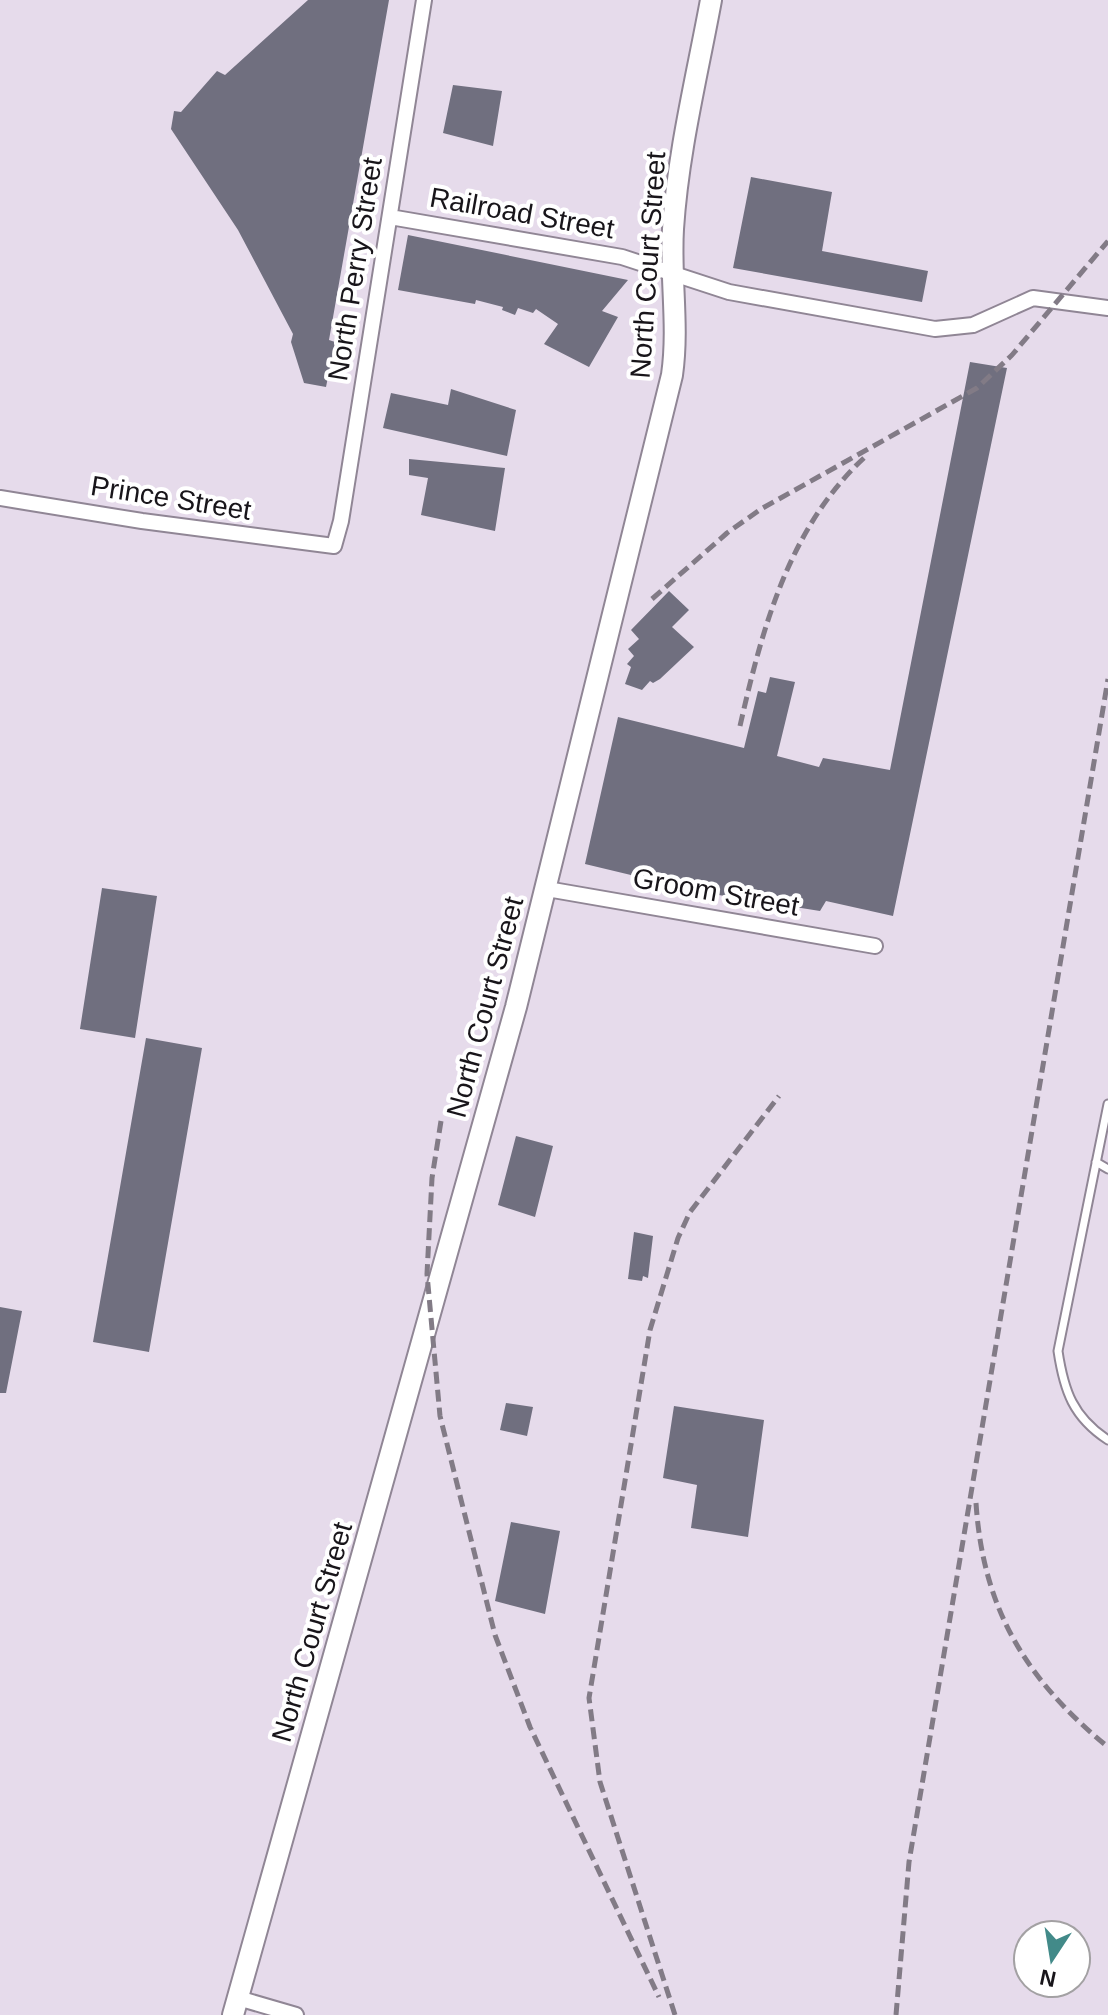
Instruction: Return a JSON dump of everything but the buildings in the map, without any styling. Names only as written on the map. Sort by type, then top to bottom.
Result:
[{"type":"main road","name":"North Court Street","points":[[236,2007],[547,889],[672,375],[678,329],[673,232],[680,167],[711,0]]},
{"type":"street","name":"North Perry Street","points":[[334,546],[341,521],[424,0]]},
{"type":"street","name":"Railroad Street","points":[[390,217],[488,232],[643,264],[729,292],[935,329],[973,325],[1033,298],[1108,308]]},
{"type":"street","name":"Prince Street","points":[[0,498],[334,546]]},
{"type":"street","name":"Groom Street","points":[[547,889],[875,946]]},
{"type":"street","points":[[236,2007],[296,2015]]},
{"type":"lane","points":[[1108,1104],[1058,1351],[1063,1385],[1076,1414],[1108,1440]]},
{"type":"lane","points":[[1096,1162],[1108,1169]]},
{"type":"railway","points":[[652,599],[727,533],[761,509],[977,388],[1012,355],[1108,241]]},
{"type":"railway","points":[[740,726],[758,653],[782,581],[816,515],[865,457]]},
{"type":"railway","points":[[896,2015],[909,1862],[1108,679]]},
{"type":"railway","points":[[675,2015],[600,1782],[589,1698],[650,1330],[678,1238],[690,1212],[779,1096]]},
{"type":"railway","points":[[441,1121],[432,1178],[427,1274],[440,1416],[495,1635],[530,1727],[659,1997]]},
{"type":"railway","points":[[976,1503],[988,1576],[1014,1640],[1054,1696],[1108,1747]]}]
